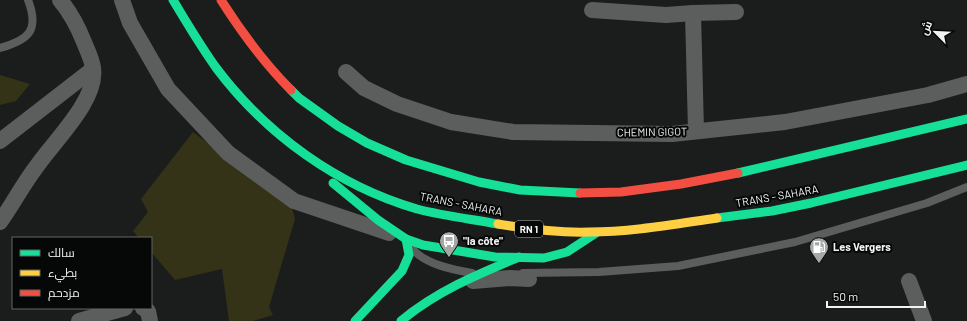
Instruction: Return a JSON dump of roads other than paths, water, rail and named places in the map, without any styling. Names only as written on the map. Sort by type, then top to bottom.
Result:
[{"type":"main road","name":"TRANS - SAHARA","points":[[173,0],[186,23],[238,96],[282,139],[312,161],[352,183],[410,206],[445,215],[524,229],[596,233],[667,225],[788,208],[967,165]]},
{"type":"main road","points":[[221,0],[241,32],[270,69],[299,98],[338,126],[367,144],[406,160],[479,182],[520,190],[567,193],[621,192],[681,184],[745,172],[967,118]]},
{"type":"main road","points":[[282,139],[378,220],[406,239],[423,245],[495,257],[544,258],[567,252],[596,233]]},
{"type":"main road","points":[[355,321],[402,271],[409,255],[406,239]]},
{"type":"main road","points":[[401,321],[421,305],[463,282],[520,257]]},
{"type":"street","points":[[0,222],[36,166],[61,136],[91,90],[93,69],[78,28],[60,0]]},
{"type":"street","points":[[122,0],[130,23],[168,89],[228,153],[294,201],[406,239]]},
{"type":"street","points":[[592,10],[666,15],[736,12]]},
{"type":"street","points":[[693,13],[696,131]]},
{"type":"street","points":[[0,141],[93,69]]},
{"type":"street","name":"CHEMIN GIGOT","points":[[346,72],[364,88],[397,104],[451,122],[513,132],[672,134],[785,122],[928,95],[967,84]]},
{"type":"street","points":[[463,282],[510,278],[529,279]]},
{"type":"street","points":[[908,281],[924,321]]},
{"type":"street","points":[[79,321],[121,309]]},
{"type":"street","points":[[145,309],[148,311],[150,321]]},
{"type":"lane","points":[[0,48],[13,44],[26,37],[32,29],[34,22],[28,0]]},
{"type":"lane","points":[[406,239],[413,250],[424,260],[471,273],[599,272],[678,266],[796,242],[927,203],[967,187]]},
{"type":"place","name":"\"la côte\"","points":[[449,258]]},
{"type":"place","name":"Les Vergers","points":[[819,264]]}]
